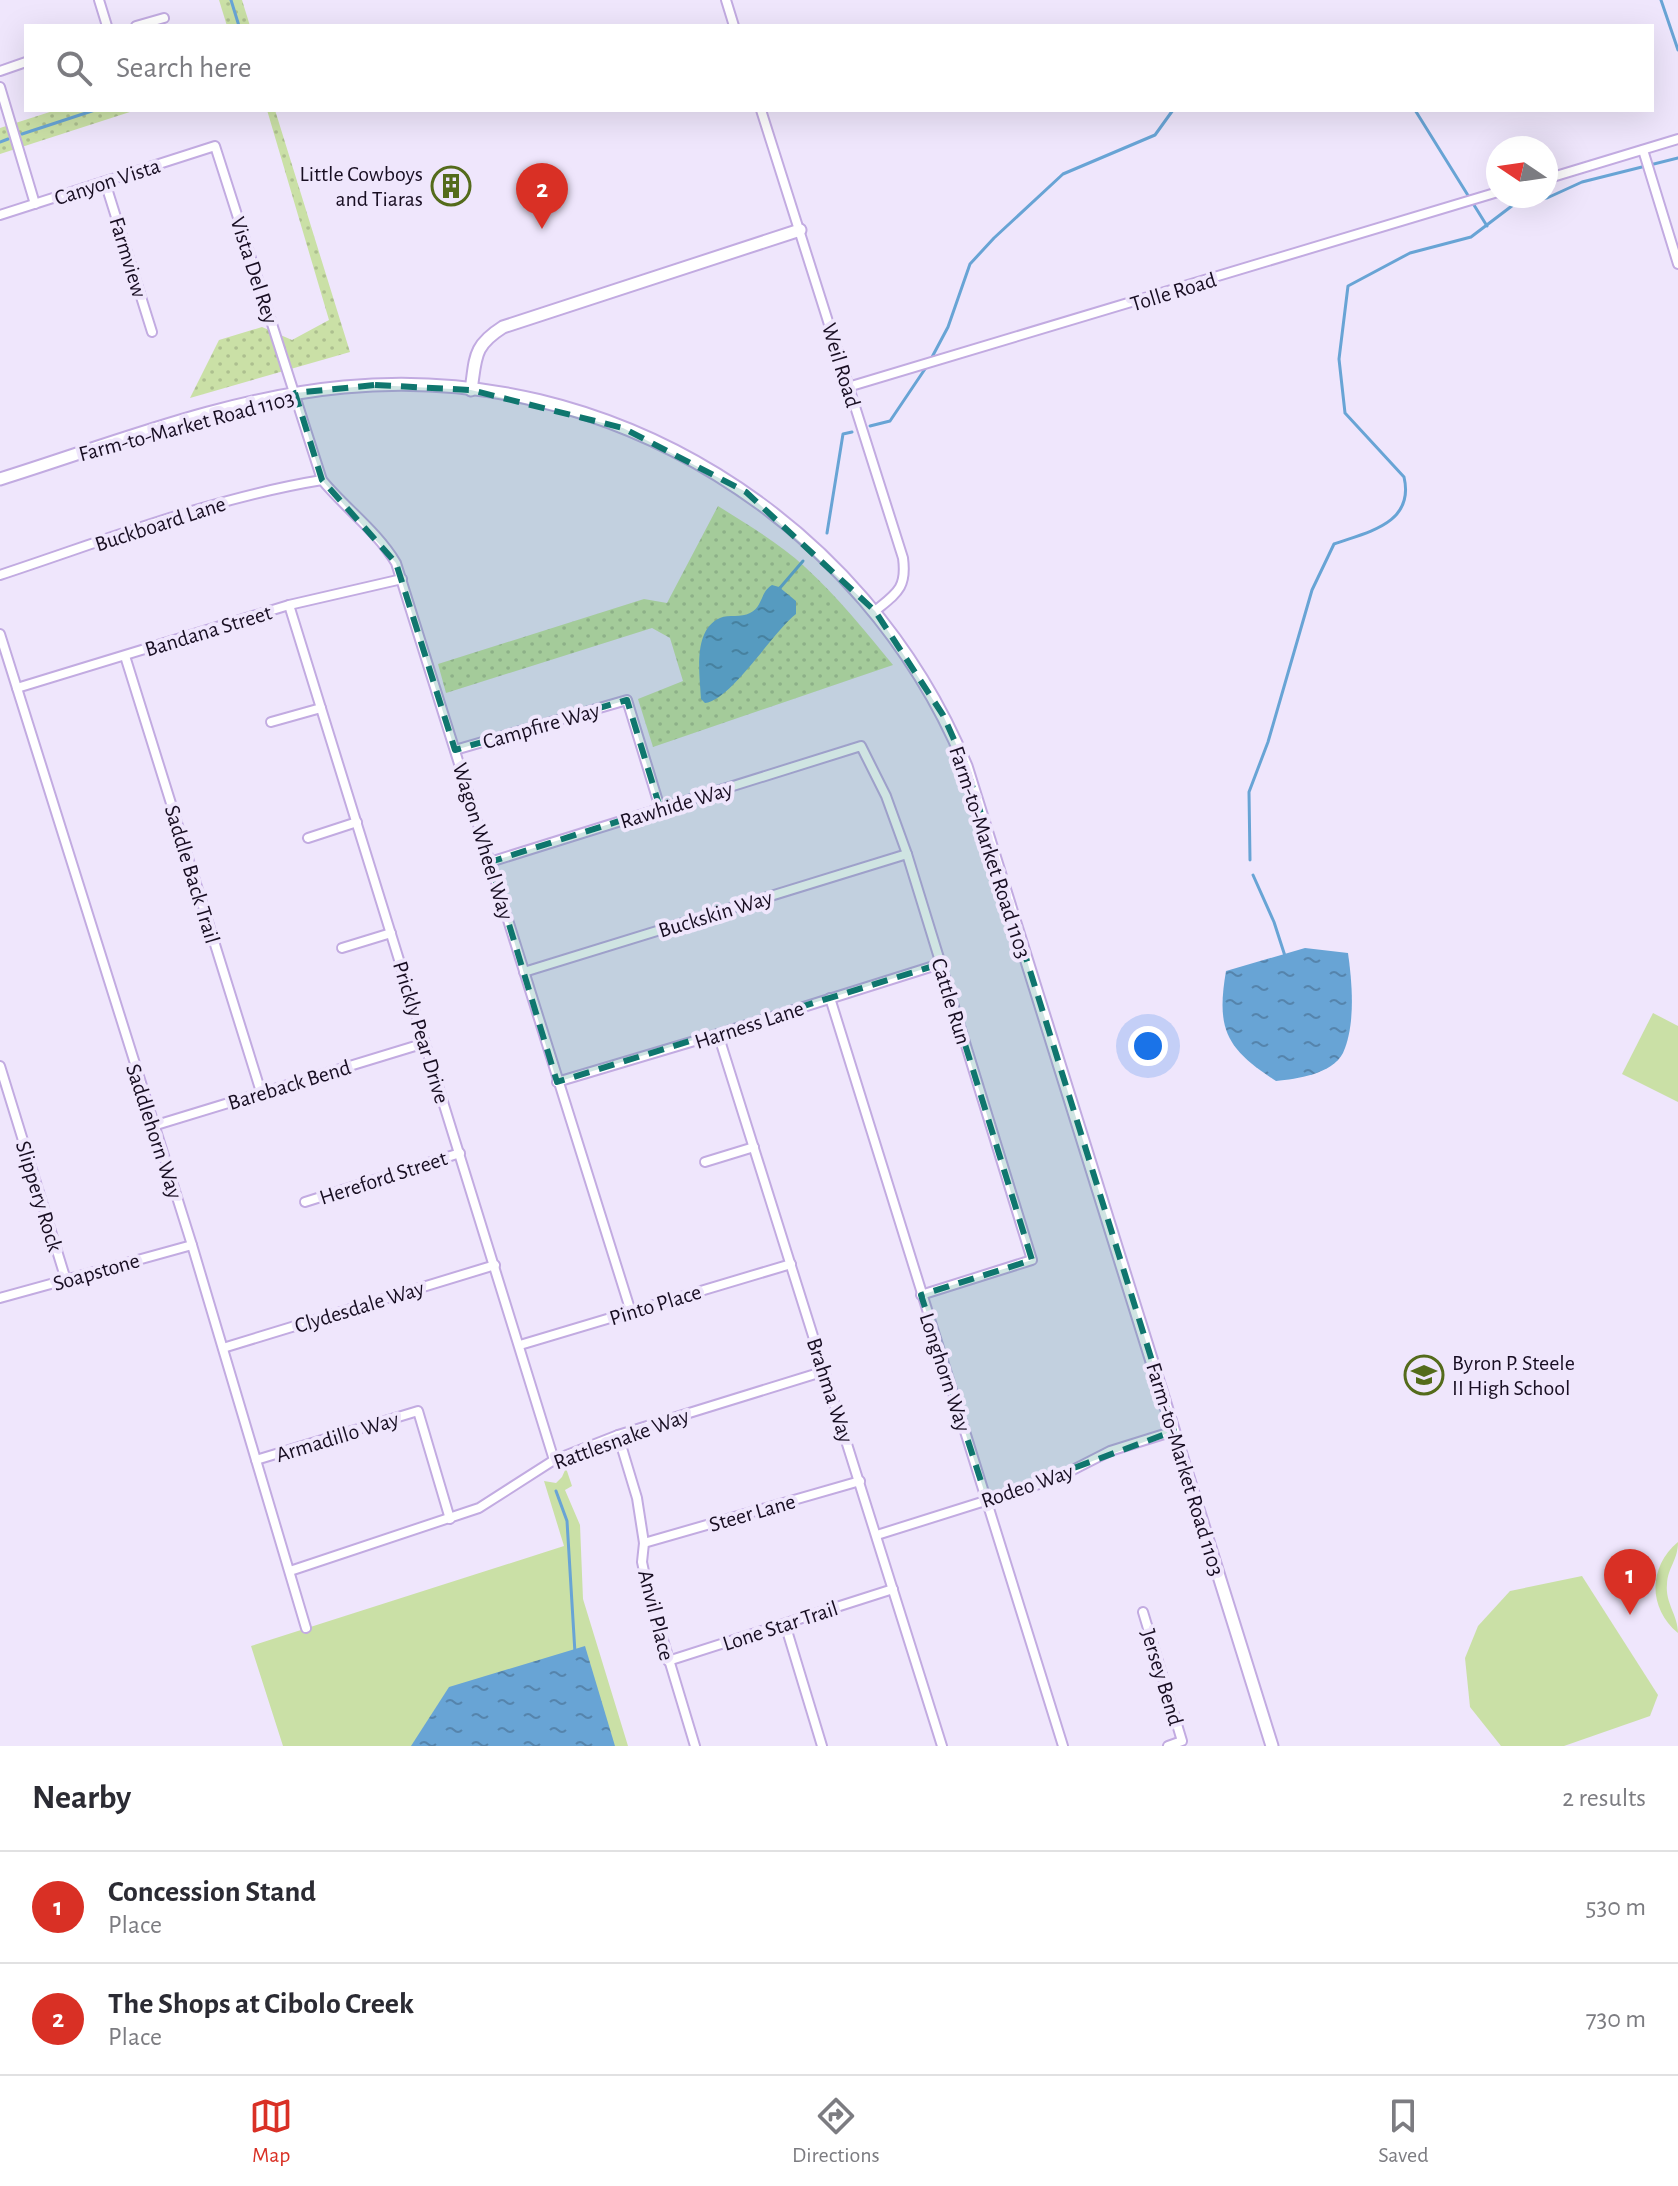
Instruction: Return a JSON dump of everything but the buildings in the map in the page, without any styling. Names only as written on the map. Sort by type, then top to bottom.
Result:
[{"type":"main road","points":[[471,390],[476,357],[484,339],[503,327],[800,230]]},
{"type":"main road","name":"Farm-to-Market Road 1103","points":[[0,479],[164,426],[295,393],[375,385],[471,390],[578,412],[660,442],[713,470],[799,534],[875,611],[914,666],[943,715],[966,766],[1272,1746]]},
{"type":"street","points":[[99,0],[106,24]]},
{"type":"street","points":[[726,0],[733,24]]},
{"type":"street","points":[[143,24],[164,18]]},
{"type":"street","points":[[0,71],[24,63]]},
{"type":"street","points":[[0,87],[35,204]]},
{"type":"street","name":"Weil Road","points":[[762,112],[903,558],[905,572],[902,585],[875,611]]},
{"type":"street","points":[[1558,175],[1678,139]]},
{"type":"street","name":"Canyon Vista","points":[[0,215],[215,146]]},
{"type":"street","name":"Vista Del Rey","points":[[215,146],[295,393]]},
{"type":"street","points":[[1643,150],[1678,264]]},
{"type":"street","name":"Farmview","points":[[105,182],[152,332]]},
{"type":"street","name":"Tolle Road","points":[[848,387],[1486,196]]},
{"type":"street","name":"Wagon Wheel Way","points":[[295,393],[322,480],[384,542],[402,579],[631,1312]]},
{"type":"street","name":"Buckboard Lane","points":[[0,575],[213,505],[270,489],[322,480]]},
{"type":"street","name":"Bandana Street","points":[[17,688],[289,605],[402,579]]},
{"type":"street","name":"Prickly Pear Drive","points":[[289,605],[554,1460]]},
{"type":"street","name":"Saddlehorn Way","points":[[0,634],[192,1245],[306,1628]]},
{"type":"street","name":"Saddle Back Trail","points":[[125,656],[261,1092]]},
{"type":"street","name":"Campfire Way","points":[[455,750],[627,700],[660,808]]},
{"type":"street","points":[[271,722],[321,708]]},
{"type":"street","name":"Rawhide Way","points":[[490,862],[861,746]]},
{"type":"street","name":"Cattle Run","points":[[861,746],[886,796],[907,854],[1032,1260],[921,1295]]},
{"type":"street","points":[[308,838],[357,822]]},
{"type":"street","name":"Buckskin Way","points":[[524,972],[907,854]]},
{"type":"street","points":[[342,948],[391,933]]},
{"type":"street","name":"Harness Lane","points":[[557,1082],[940,964]]},
{"type":"street","name":"Longhorn Way","points":[[830,998],[1063,1746]]},
{"type":"street","name":"Brahma Way","points":[[718,1034],[942,1746]]},
{"type":"street","name":"Bareback Bend","points":[[153,1126],[425,1043]]},
{"type":"street","name":"Slippery Rock","points":[[0,1066],[66,1280]]},
{"type":"street","points":[[705,1162],[754,1147]]},
{"type":"street","name":"Hereford Street","points":[[305,1202],[460,1153]]},
{"type":"street","name":"Soapstone","points":[[0,1298],[192,1245]]},
{"type":"street","name":"Pinto Place","points":[[520,1345],[791,1264]]},
{"type":"street","name":"Clydesdale Way","points":[[223,1348],[495,1265]]},
{"type":"street","name":"Rattlesnake Way","points":[[290,1571],[479,1508],[554,1460],[618,1435],[825,1371]]},
{"type":"street","name":"Armadillo Way","points":[[256,1460],[418,1411],[450,1519]]},
{"type":"street","name":"Rodeo Way","points":[[877,1535],[1055,1479],[1110,1451],[1174,1431]]},
{"type":"street","name":"Anvil Place","points":[[618,1435],[637,1498],[644,1543],[642,1562],[668,1661],[695,1746]]},
{"type":"street","name":"Steer Lane","points":[[644,1543],[860,1481]]},
{"type":"street","name":"Lone Star Trail","points":[[668,1661],[893,1589]]},
{"type":"street","name":"Jersey Bend","points":[[1143,1612],[1182,1741],[1168,1746]]},
{"type":"street","points":[[785,1624],[822,1746]]},
{"type":"highlighted area","points":[[375,385],[471,390],[623,428],[746,492],[875,611],[943,715],[966,766],[1174,1431],[987,1500],[921,1295],[1032,1260],[940,964],[557,1082],[490,862],[660,808],[627,700],[455,750],[396,563],[322,480],[295,393]]},
{"type":"green space","points":[[219,0],[242,0],[249,24],[226,24]]},
{"type":"green space","points":[[50,112],[130,112],[0,154],[0,128]]},
{"type":"green space","points":[[268,112],[276,112],[350,352],[190,398],[219,340],[262,327],[292,340],[329,320]]},
{"type":"green space","points":[[718,506],[774,542],[805,567],[840,602],[893,665],[653,747],[638,699],[683,681],[670,638],[652,628],[446,693],[438,664],[644,599],[667,603]]},
{"type":"green space","points":[[1653,1013],[1678,1026],[1678,1102],[1622,1074]]},
{"type":"green space","points":[[566,1468],[572,1486],[565,1490],[580,1525],[583,1599],[628,1746],[283,1746],[251,1646],[564,1546],[544,1481],[556,1483]]},
{"type":"green space","points":[[1678,1542],[1667,1591],[1678,1633],[1661,1612],[1656,1588],[1661,1563]]},
{"type":"green space","points":[[1582,1576],[1658,1695],[1650,1716],[1564,1746],[1501,1746],[1470,1707],[1465,1658],[1478,1626],[1510,1591]]},
{"type":"water","points":[[772,585],[796,601],[796,614],[739,679],[715,699],[705,703],[701,699],[699,666],[705,632],[720,618],[750,613]]},
{"type":"water","points":[[1305,948],[1348,953],[1352,990],[1350,1029],[1343,1053],[1331,1066],[1304,1077],[1276,1081],[1246,1058],[1228,1036],[1223,1008],[1226,971]]},
{"type":"water","points":[[585,1646],[615,1746],[411,1746],[449,1687]]},
{"type":"waterway","points":[[231,0],[238,24]]},
{"type":"waterway","points":[[1661,0],[1678,50]]},
{"type":"waterway","points":[[22,134],[89,112]]},
{"type":"waterway","points":[[931,359],[948,327],[970,264],[994,238],[1063,174],[1155,135],[1172,112]]},
{"type":"waterway","points":[[1416,112],[1487,226]]},
{"type":"waterway","points":[[0,142],[8,139]]},
{"type":"waterway","points":[[1250,860],[1249,792],[1268,742],[1312,590],[1334,544],[1386,524],[1402,506],[1406,493],[1404,477],[1345,413],[1339,359],[1348,286],[1410,253],[1471,237],[1521,199],[1547,198],[1582,182],[1678,158]]},
{"type":"waterway","points":[[870,426],[890,421],[927,366]]},
{"type":"waterway","points":[[827,533],[843,434],[852,432]]},
{"type":"waterway","points":[[779,589],[803,561]]},
{"type":"waterway","points":[[1253,875],[1285,956]]},
{"type":"waterway","points":[[556,1491],[567,1521],[575,1653]]},
{"type":"place","name":"Little Cowboys and Tiaras","points":[[451,186]]},
{"type":"place","name":"The Shops at Cibolo Creek","points":[[542,229]]},
{"type":"place","name":"Byron P. Steele II High School","points":[[1424,1375]]},
{"type":"place","name":"Concession Stand","points":[[1630,1615]]}]
